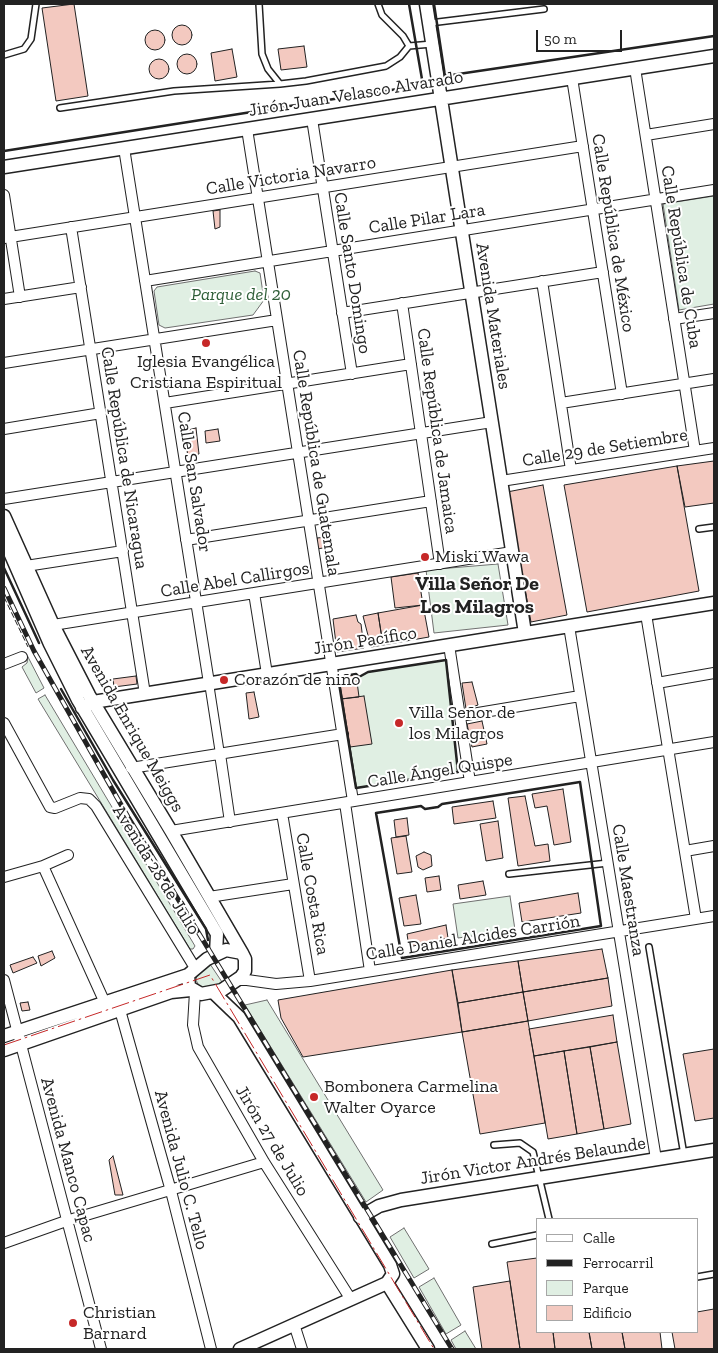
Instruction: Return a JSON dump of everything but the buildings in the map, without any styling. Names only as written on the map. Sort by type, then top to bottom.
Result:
[{"type":"street","name":"Avenida Materiales","points":[[426,4],[525,633]]},
{"type":"street","name":"Jirón Juan Velasco Alvarado","points":[[4,167],[714,56]]},
{"type":"street","name":"Calle República de Cuba","points":[[635,68],[695,451]]},
{"type":"street","name":"Calle República de México","points":[[572,78],[622,394]]},
{"type":"street","name":"Calle Santo Domingo","points":[[312,119],[352,374]]},
{"type":"street","points":[[646,135],[714,124]]},
{"type":"street","name":"Calle República de Guatemala","points":[[247,129],[343,734],[349,802],[370,971]]},
{"type":"street","name":"Calle Victoria Navarro","points":[[7,237],[583,146]]},
{"type":"street","name":"Calle San Salvador","points":[[124,148],[230,822]]},
{"type":"street","name":"Calle Pilar Lara","points":[[145,281],[714,190]]},
{"type":"street","points":[[4,195],[7,237],[20,297]]},
{"type":"street","name":"Calle República de Nicaragua","points":[[71,227],[145,694]]},
{"type":"street","points":[[342,313],[602,272]]},
{"type":"street","points":[[542,281],[572,470]]},
{"type":"street","points":[[4,299],[81,287]]},
{"type":"street","name":"Calle República de Jamaica","points":[[402,303],[440,564]]},
{"type":"street","points":[[674,319],[714,313]]},
{"type":"street","points":[[4,363],[277,320]]},
{"type":"street","points":[[165,403],[411,364]]},
{"type":"street","points":[[561,403],[714,379]]},
{"type":"street","points":[[4,428],[101,413]]},
{"type":"street","points":[[4,499],[492,422]]},
{"type":"street","name":"Calle 29 de Setiembre","points":[[501,481],[714,448]]},
{"type":"street","points":[[186,540],[431,501]]},
{"type":"street","name":"Avenida Enrique Meiggs","points":[[4,516],[88,705],[171,831],[209,897],[222,931]]},
{"type":"street","name":"Avenida Enrique Meiggs","points":[[4,539],[50,644],[222,931],[242,954]]},
{"type":"street","points":[[26,566],[123,551]]},
{"type":"street","name":"Calle Abel Callirgos","points":[[53,625],[512,552]]},
{"type":"street","points":[[254,593],[267,674]]},
{"type":"street","name":"Jirón Pacífico","points":[[88,705],[209,683],[714,603]]},
{"type":"street","points":[[646,614],[696,919]]},
{"type":"street","name":"Calle Maestranza","points":[[569,626],[656,1159]]},
{"type":"street","points":[[449,645],[470,782]]},
{"type":"street","points":[[4,664],[22,657]]},
{"type":"street","points":[[657,682],[714,673]]},
{"type":"street","points":[[460,716],[580,696]]},
{"type":"street","name":"Avenida 28 de Julio","points":[[4,723],[50,807],[54,808],[80,798],[89,799],[96,806],[192,972]]},
{"type":"street","points":[[131,768],[343,734]]},
{"type":"street","name":"Calle Ángel Quispe","points":[[171,831],[714,742]]},
{"type":"street","name":"Calle Costa Rica","points":[[282,813],[310,981]]},
{"type":"street","points":[[684,851],[714,846]]},
{"type":"street","points":[[4,877],[43,866],[68,855]]},
{"type":"street","name":"Avenida Julio C. Tello","points":[[43,866],[114,1004],[171,1191],[212,1349]]},
{"type":"street","points":[[209,897],[293,884]]},
{"type":"street","name":"Calle Daniel Alcides Carrión","points":[[233,983],[276,984],[310,981],[714,916]]},
{"type":"street","points":[[216,953],[222,931]]},
{"type":"street","points":[[4,1036],[114,1004],[171,992],[193,991],[214,993],[241,977],[246,965],[242,954],[232,949],[216,953],[192,972],[114,1004],[21,1044],[4,1050]]},
{"type":"street","points":[[192,972],[187,984],[193,991]]},
{"type":"street","name":"Avenida Manco Capac","points":[[4,980],[101,1349]]},
{"type":"street","points":[[233,983],[239,1018]]},
{"type":"street","name":"Jirón 27 de Julio","points":[[193,991],[192,1025],[198,1047],[264,1162],[350,1298]]},
{"type":"street","points":[[214,993],[239,1018],[392,1270],[392,1279],[387,1282],[240,1349]]},
{"type":"street","name":"Jirón Victor Andrés Belaunde","points":[[360,1217],[390,1202],[714,1150]]},
{"type":"street","points":[[4,1243],[66,1221],[264,1162]]},
{"type":"street","points":[[387,1282],[428,1349]]},
{"type":"street","points":[[294,1324],[302,1349]]},
{"type":"lane","points":[[4,55],[24,49],[31,39],[36,4]]},
{"type":"lane","points":[[259,4],[262,54],[268,69],[280,84]]},
{"type":"lane","points":[[378,4],[382,15],[393,25],[408,46]]},
{"type":"lane","points":[[429,24],[544,9]]},
{"type":"lane","points":[[60,108],[174,90],[280,84],[386,66],[400,57],[408,46],[432,44]]},
{"type":"lane","points":[[699,529],[714,527]]},
{"type":"lane","points":[[509,874],[608,863]]},
{"type":"lane","points":[[649,947],[684,1155]]},
{"type":"lane","points":[[494,1145],[520,1143],[528,1146],[536,1159],[549,1218]]},
{"type":"lane","points":[[492,1244],[536,1234]]},
{"type":"lane","points":[[698,1276],[714,1274]]},
{"type":"green space","points":[[714,196],[714,304],[679,310],[663,204]]},
{"type":"green space","name":"Parque del 20","points":[[255,271],[260,273],[264,300],[253,315],[165,328],[159,325],[154,291],[157,287]]},
{"type":"green space","points":[[498,564],[508,625],[434,633],[426,570]]},
{"type":"green space","points":[[28,657],[44,688],[36,693],[22,667],[27,663]]},
{"type":"green space","name":"Villa Señor de los Milagros","points":[[446,660],[458,772],[356,788],[338,677],[356,674],[359,677],[368,672]]},
{"type":"green space","points":[[45,695],[195,946],[193,949],[190,949],[38,699]]},
{"type":"green space","points":[[510,896],[515,930],[458,938],[453,904]]},
{"type":"green space","points":[[210,964],[222,982],[218,985],[200,988],[196,980],[197,975]]},
{"type":"green space","name":"Bombonera Carmelina Walter Oyarce","points":[[267,1000],[383,1190],[366,1202],[245,1005]]},
{"type":"green space","points":[[404,1228],[429,1269],[414,1278],[390,1237]]},
{"type":"green space","points":[[434,1278],[461,1325],[446,1334],[419,1287]]},
{"type":"green space","points":[[465,1331],[476,1349],[456,1349],[451,1340]]},
{"type":"railway","points":[[4,588],[34,651],[128,817],[452,1349]]},
{"type":"fence","points":[[4,597],[28,647]]},
{"type":"wall","points":[[4,151],[423,85],[409,4]]},
{"type":"wall","points":[[434,4],[445,76],[714,36]]},
{"type":"wall","points":[[4,568],[39,643]]},
{"type":"wall","points":[[446,660],[458,772],[356,788],[338,677],[356,674],[359,677],[368,672],[446,660]]},
{"type":"wall","points":[[61,689],[113,780],[206,929],[208,940]]},
{"type":"wall","points":[[580,782],[601,926],[402,958],[376,813],[421,806],[425,809],[438,807],[442,804],[580,782]]},
{"type":"power","points":[[4,1045],[210,975],[434,1349]]},
{"type":"place","name":"Iglesia Evangélica Cristiana Espiritual","points":[[206,343]]},
{"type":"place","name":"Miski Wawa","points":[[425,557]]},
{"type":"place","name":"Corazón de niño","points":[[224,680]]},
{"type":"place","name":"Villa Señor de los Milagros","points":[[399,723]]},
{"type":"place","name":"Bombonera Carmelina Walter Oyarce","points":[[314,1097]]},
{"type":"place","name":"Christian Barnard","points":[[73,1323]]},
{"type":"district","name":"Villa Señor De Los Milagros","points":[[477,596]]}]
